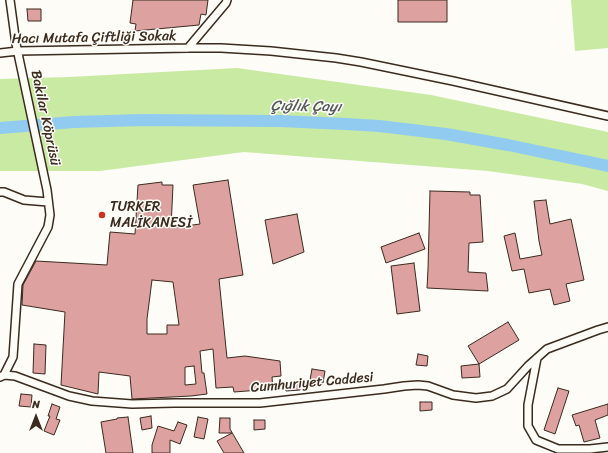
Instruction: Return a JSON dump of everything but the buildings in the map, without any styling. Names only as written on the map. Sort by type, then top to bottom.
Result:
[{"type":"street","name":"Bakilar Köprüsü","points":[[2,376],[12,357],[18,284],[48,227],[50,215],[47,190],[18,51],[10,0]]},
{"type":"street","points":[[188,48],[227,0]]},
{"type":"street","name":"Hacı Mutafa Çiftliği Sokak","points":[[0,53],[18,51],[188,48],[271,50],[361,62],[608,116]]},
{"type":"street","points":[[0,192],[4,192],[24,200],[48,202]]},
{"type":"street","name":"Cumhuriyet Caddesi","points":[[2,376],[15,376],[69,396],[92,401],[132,404],[260,403],[418,385],[428,386],[454,395],[476,398],[492,396],[507,389],[547,349],[590,332],[608,327]]},
{"type":"street","points":[[537,358],[528,405],[528,426],[536,440],[558,450],[608,447]]},
{"type":"green space","points":[[571,0],[608,0],[608,48],[575,51]]},
{"type":"green space","points":[[237,68],[431,95],[608,132],[608,191],[582,184],[488,171],[244,152],[100,171],[0,171],[0,79],[69,77]]},
{"type":"waterway","name":"Çığlık Çayı","points":[[0,128],[74,122],[143,120],[279,121],[379,126],[446,134],[508,145],[608,166]]},
{"type":"place","name":"TURKER MALİKANESİ","points":[[102,215]]}]
